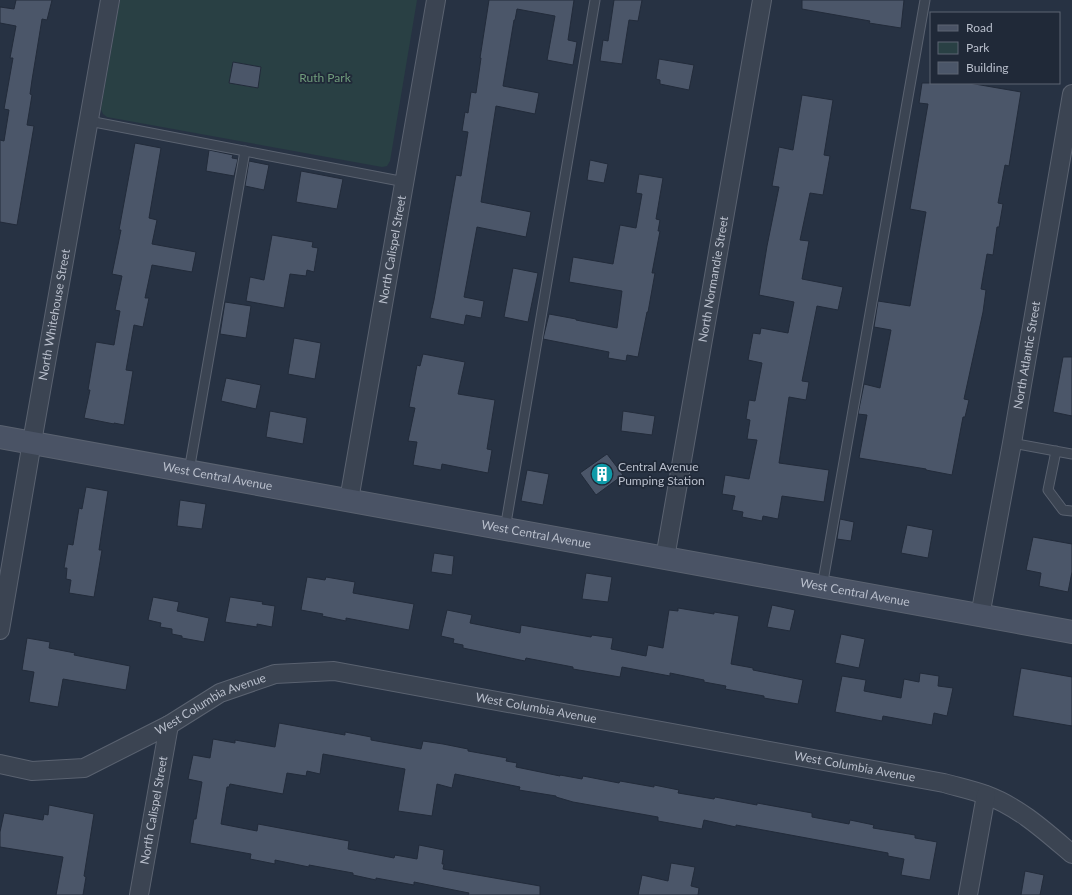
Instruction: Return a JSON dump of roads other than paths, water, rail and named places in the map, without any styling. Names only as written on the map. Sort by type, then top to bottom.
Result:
[{"type":"street","name":"North Whitehouse Street","points":[[0,630],[2,605],[110,0]]},
{"type":"street","name":"North Calispel Street","points":[[350,500],[436,0]]},
{"type":"street","name":"North Normandie Street","points":[[665,558],[762,0]]},
{"type":"street","name":"North Atlantic Street","points":[[980,616],[1012,443],[1072,94]]},
{"type":"street","name":"West Central Avenue","points":[[0,437],[1072,632]]},
{"type":"street","name":"West Columbia Avenue","points":[[0,764],[32,772],[84,768],[169,725],[220,693],[275,674],[334,672],[944,783],[986,795],[1003,802],[1036,824],[1072,854]]},
{"type":"street","name":"North Calispel Street","points":[[139,895],[169,725]]},
{"type":"street","points":[[968,895],[986,795]]},
{"type":"lane","points":[[505,529],[595,0]]},
{"type":"lane","points":[[822,587],[925,0]]},
{"type":"lane","points":[[89,121],[405,182]]},
{"type":"lane","points":[[188,472],[244,151]]},
{"type":"lane","points":[[1012,443],[1072,454]]},
{"type":"lane","points":[[1056,451],[1048,490],[1064,510],[1072,511]]},
{"type":"place","name":"Central Avenue Pumping Station","points":[[602,474]]},
{"type":"park label","name":"Ruth Park","points":[[325,78]]}]
